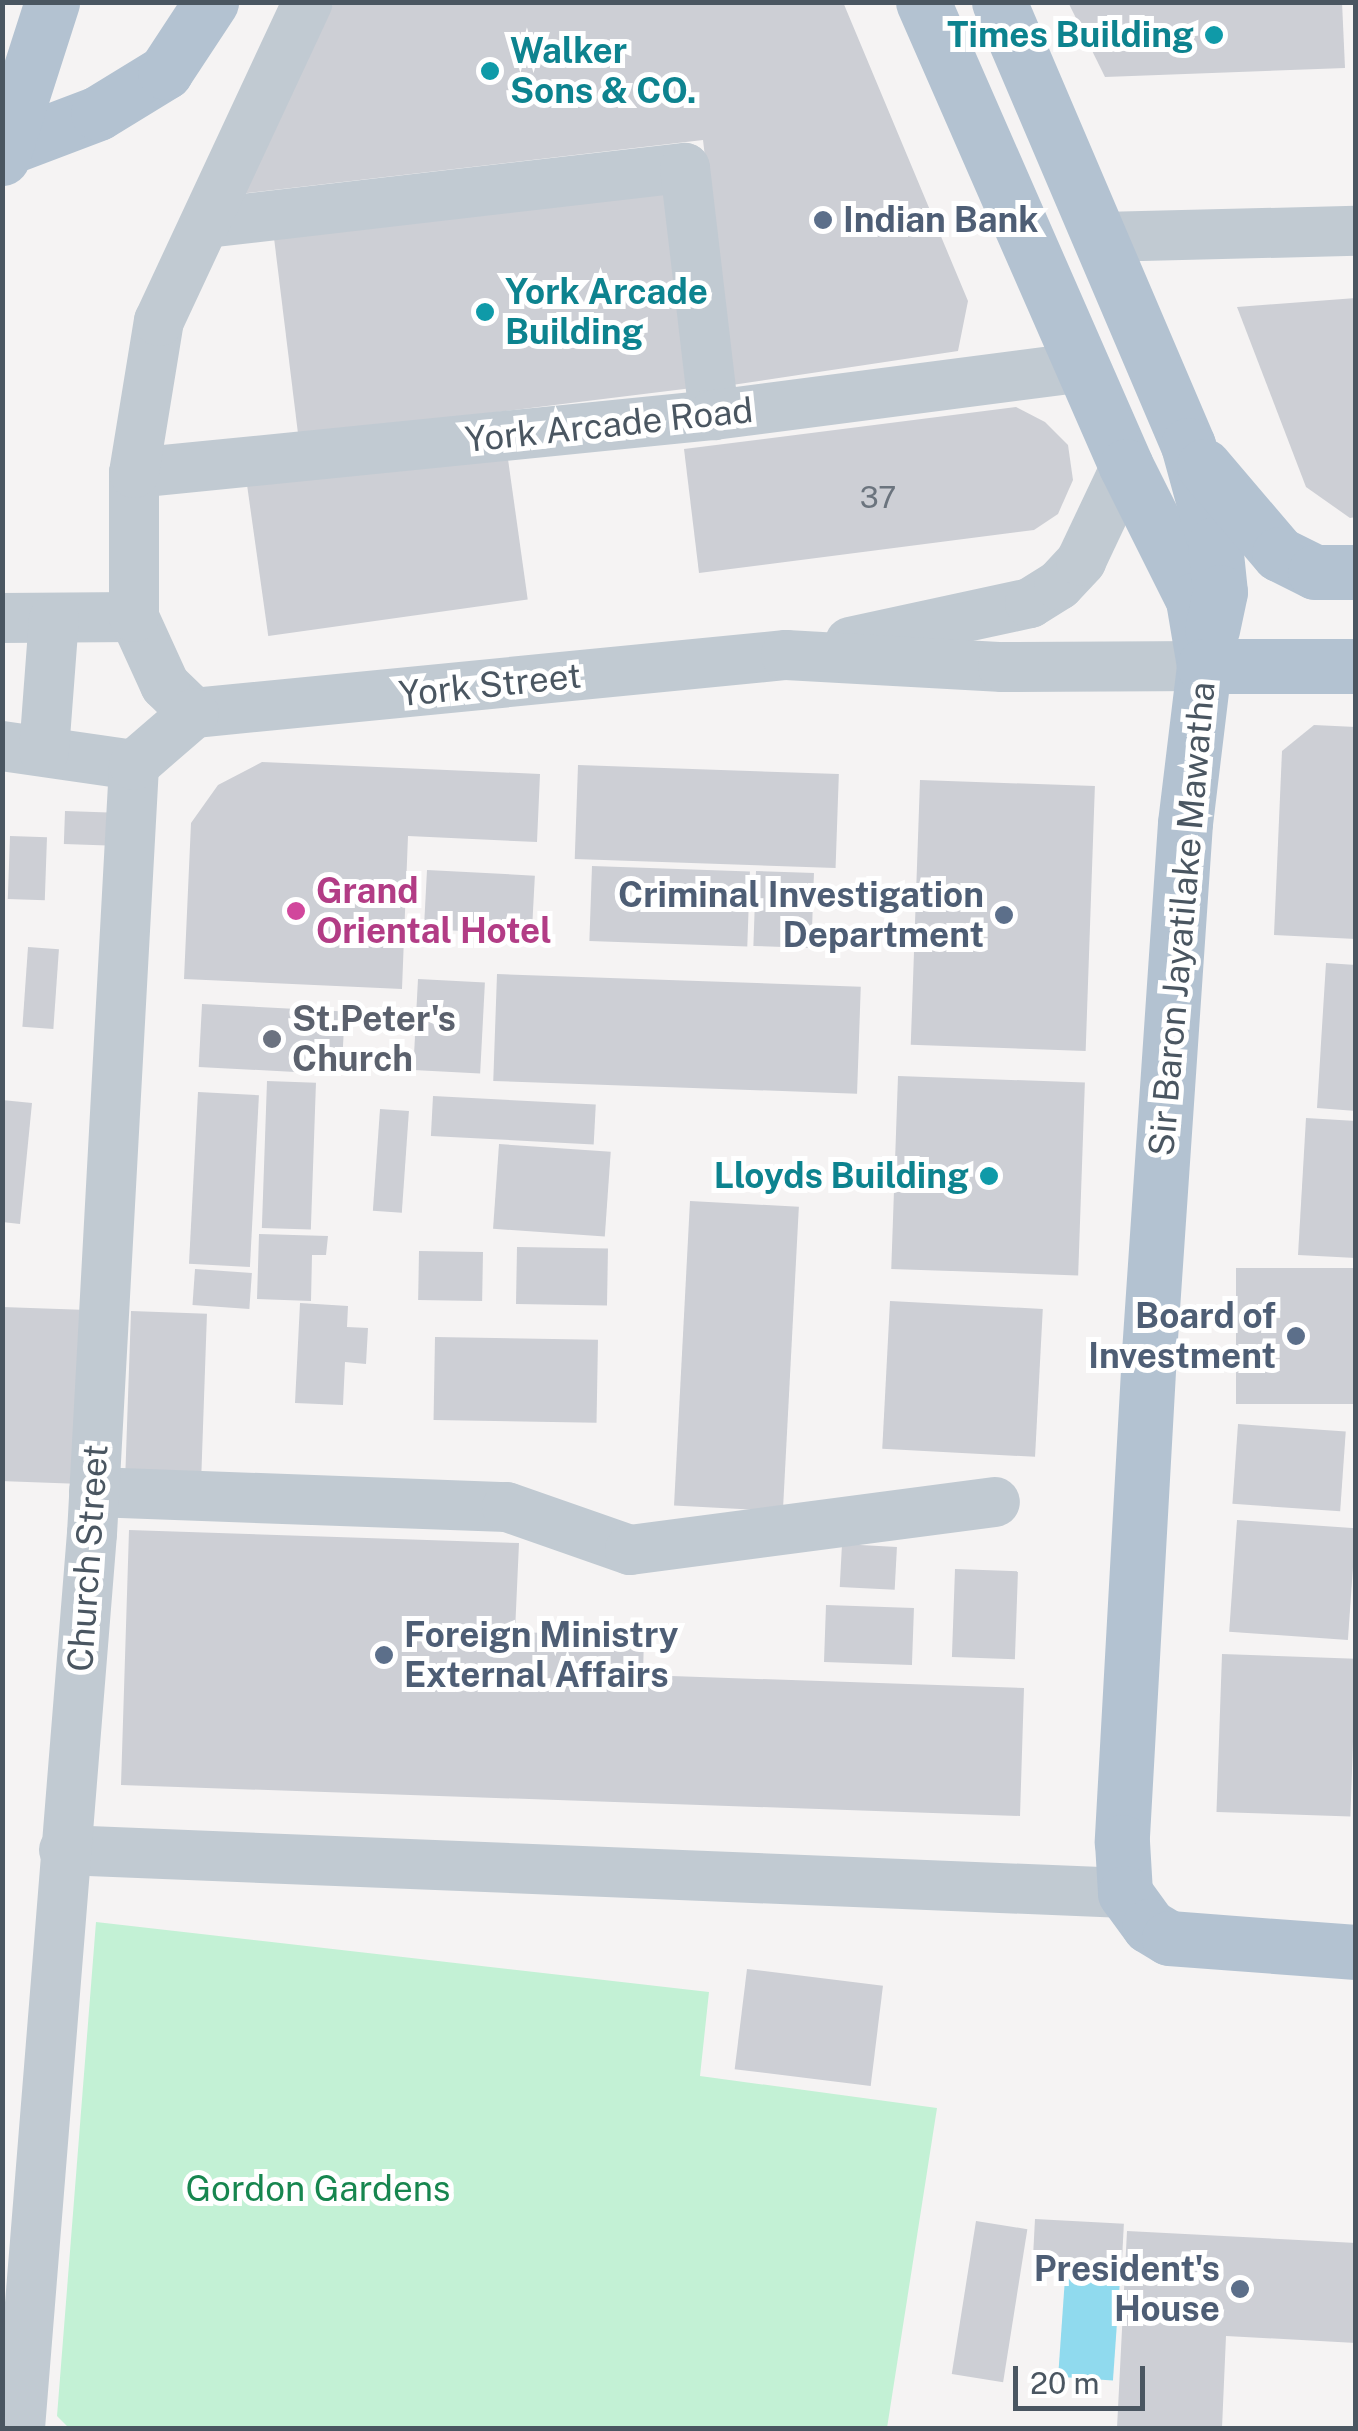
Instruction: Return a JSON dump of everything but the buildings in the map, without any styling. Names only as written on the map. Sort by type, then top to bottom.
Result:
[{"type":"main road","points":[[4,153],[52,2]]},
{"type":"main road","points":[[4,153],[98,113],[165,72],[211,2]]},
{"type":"main road","name":"Sir Baron Jayatilake Mawatha","points":[[923,2],[1126,466],[1193,600],[1204,666],[1190,775],[1149,1353],[1122,1842],[1126,1893]]},
{"type":"main road","points":[[1000,2],[1188,444],[1215,544],[1220,592],[1204,666]]},
{"type":"main road","points":[[1188,444],[1271,546],[1335,572]]},
{"type":"main road","name":"York Street","points":[[1204,666],[1356,666]]},
{"type":"main road","points":[[1126,1893],[1149,1926],[1170,1938],[1356,1952]]},
{"type":"street","points":[[54,620],[24,749],[134,765],[194,713],[165,685],[134,617],[134,474],[160,321],[308,2]]},
{"type":"street","points":[[207,223],[685,168],[714,416]]},
{"type":"street","points":[[1102,237],[1356,231]]},
{"type":"street","name":"York Arcade Road","points":[[134,474],[714,416],[1082,366]]},
{"type":"street","name":"York Street","points":[[194,713],[786,655],[1030,603],[1081,561],[1126,466]]},
{"type":"street","points":[[2,618],[134,617]]},
{"type":"street","name":"York Street","points":[[786,655],[1003,666],[1204,666]]},
{"type":"street","name":"Church Street","points":[[20,2428],[94,1492],[134,765]]},
{"type":"street","points":[[94,1492],[507,1507],[630,1550],[994,1502]]},
{"type":"street","points":[[64,1850],[1126,1893]]},
{"type":"green space","name":"Gordon Gardens","points":[[96,1922],[709,1992],[700,2076],[937,2108],[887,2428],[69,2428],[57,2416]]},
{"type":"water","points":[[1065,2278],[1120,2282],[1113,2381],[1058,2377]]},
{"type":"place","name":"Times Building","points":[[1214,35]]},
{"type":"place","name":"Walker Sons & CO.","points":[[490,71]]},
{"type":"place","name":"Indian Bank","points":[[823,220]]},
{"type":"place","name":"York Arcade Building","points":[[485,312]]},
{"type":"place","name":"Grand Oriental Hotel","points":[[296,911]]},
{"type":"place","name":"Criminal Investigation Department","points":[[1004,915]]},
{"type":"place","name":"St.Peter's Church","points":[[272,1039]]},
{"type":"place","name":"Lloyds Building","points":[[989,1176]]},
{"type":"place","name":"Board of Investment","points":[[1296,1336]]},
{"type":"place","name":"Foreign Ministry External Affairs","points":[[384,1655]]},
{"type":"place","name":"President's House","points":[[1240,2289]]}]
